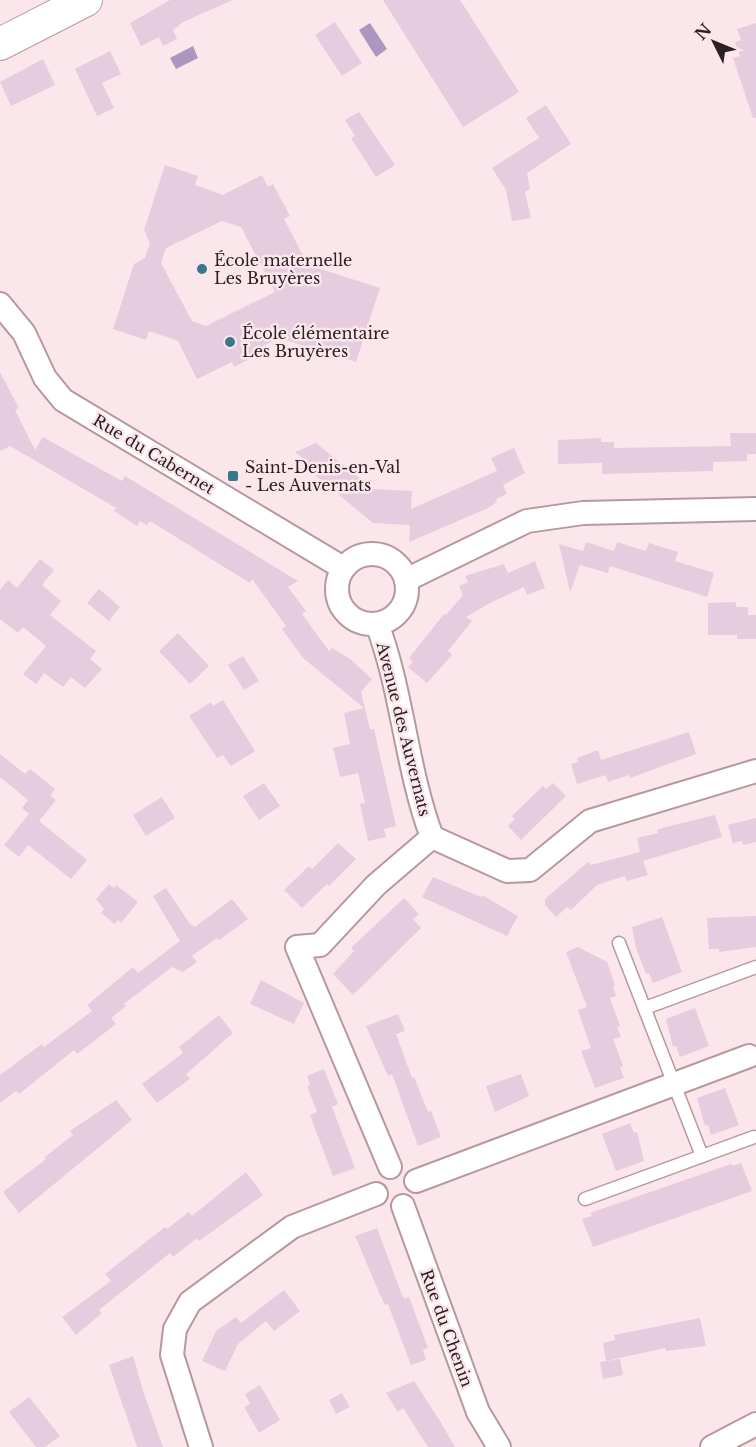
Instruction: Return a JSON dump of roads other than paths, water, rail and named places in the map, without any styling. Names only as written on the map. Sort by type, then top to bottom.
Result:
[{"type":"street","points":[[0,44],[86,0]]},
{"type":"street","name":"Rue du Cabernet","points":[[0,304],[24,333],[45,378],[63,400],[343,568]]},
{"type":"street","points":[[406,580],[527,521],[583,513],[756,509]]},
{"type":"street","points":[[373,553],[394,561],[406,580],[407,592],[398,613],[377,624],[354,619],[345,612],[336,590],[343,568],[362,554],[373,553]]},
{"type":"street","name":"Avenue des Auvernats","points":[[377,624],[389,655],[419,802],[432,837],[507,871],[530,870],[590,820],[756,771]]},
{"type":"street","points":[[390,1167],[297,947],[320,945],[376,885],[432,837]]},
{"type":"street","points":[[416,1181],[675,1085],[754,1051]]},
{"type":"street","points":[[390,1167],[403,1167],[416,1181],[415,1195],[403,1206],[385,1204],[376,1194],[376,1180],[390,1167]]},
{"type":"street","points":[[201,1447],[172,1355],[175,1329],[190,1302],[292,1227],[376,1194]]},
{"type":"street","name":"Rue du Chenin","points":[[403,1206],[478,1412],[499,1447]]},
{"type":"street","points":[[712,1447],[756,1424]]},
{"type":"lane","points":[[619,943],[702,1156]]},
{"type":"lane","points":[[645,1008],[756,967]]},
{"type":"lane","points":[[585,1199],[754,1137]]},
{"type":"place","name":"École maternelle Les Bruyères","points":[[202,269]]},
{"type":"place","name":"École élémentaire Les Bruyères","points":[[230,342]]},
{"type":"place","name":"Saint-Denis-en-Val - Les Auvernats","points":[[233,476]]}]
